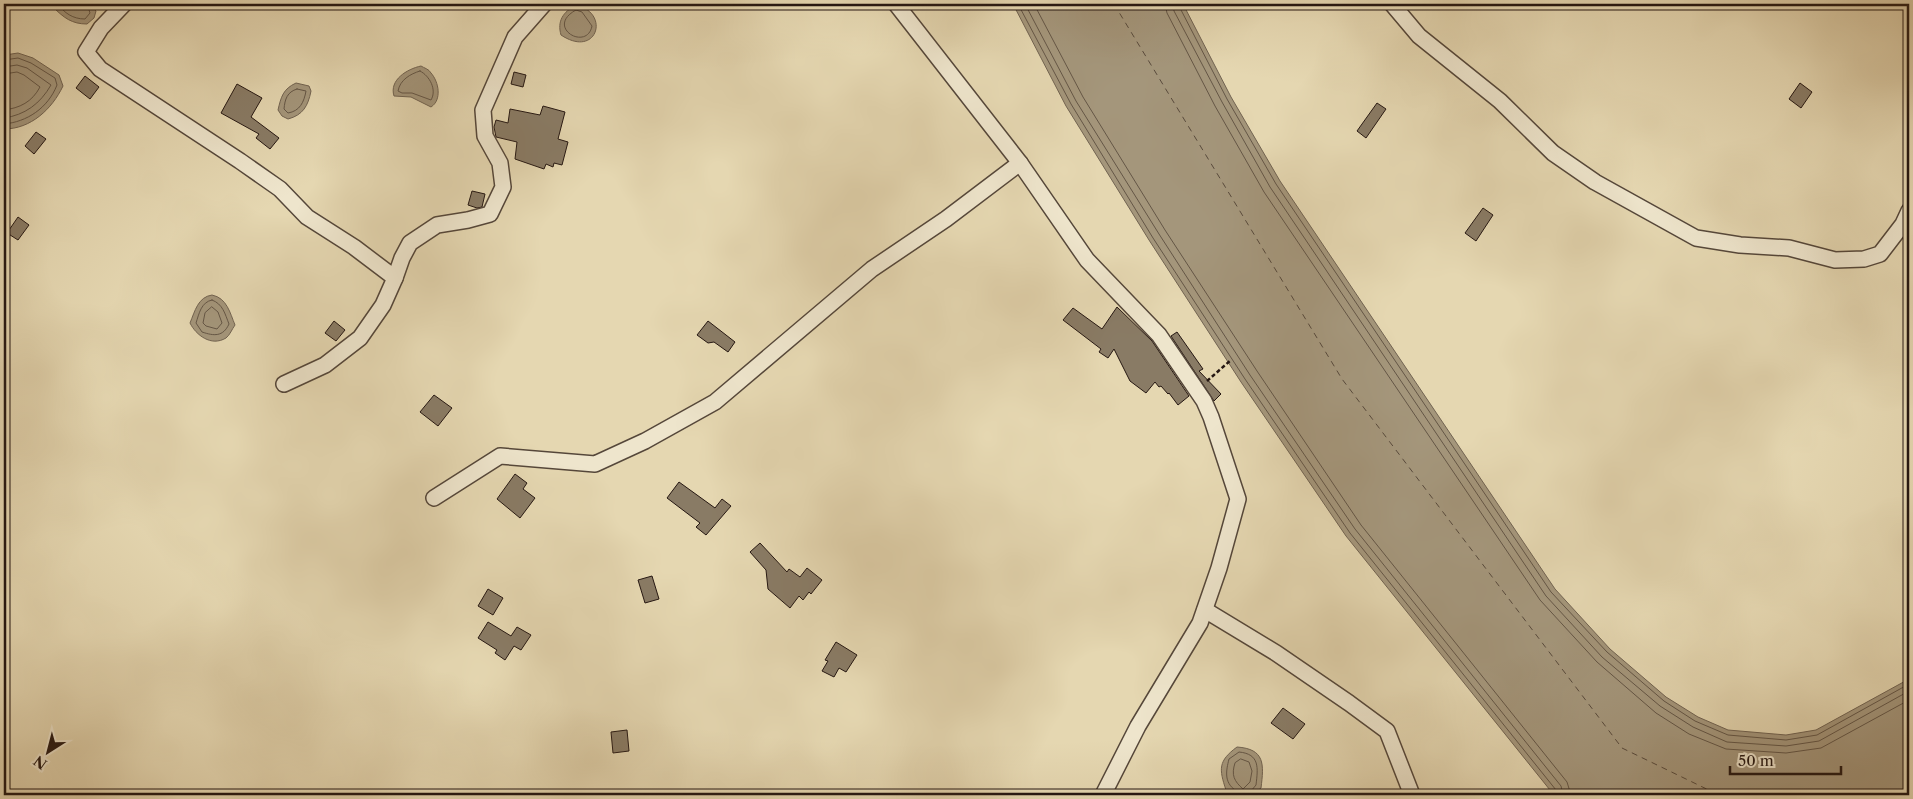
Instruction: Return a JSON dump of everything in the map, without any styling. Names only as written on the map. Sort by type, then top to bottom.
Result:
[{"type":"street","points":[[124,4],[101,28],[86,52],[100,69],[280,189],[307,218],[354,247],[395,278]]},
{"type":"street","points":[[284,384],[325,365],[360,338],[383,305],[402,258],[410,244],[437,225],[490,214],[503,187],[500,163],[485,136],[483,110],[516,37],[544,4]]},
{"type":"street","points":[[896,4],[1020,162],[1087,260],[1159,334],[1196,390],[1211,417],[1238,499],[1219,568],[1200,623],[1138,726],[1102,795]]},
{"type":"street","points":[[1392,4],[1419,36],[1500,101],[1553,153],[1595,182],[1696,238],[1740,245],[1789,248],[1835,260],[1864,259],[1880,254],[1903,224],[1909,211]]},
{"type":"street","points":[[434,498],[500,456],[595,464],[645,441],[715,402],[872,269],[946,219],[1020,162]]},
{"type":"street","points":[[1205,610],[1276,653],[1387,731],[1412,795]]},
{"type":"path","points":[[1196,390],[1230,360]]},
{"type":"water","points":[[53,4],[90,4],[96,11],[94,18],[87,24],[82,24],[73,22],[65,17],[53,7]]},
{"type":"water","points":[[1013,4],[1183,4],[1231,97],[1280,181],[1555,589],[1610,649],[1666,697],[1698,717],[1728,730],[1786,735],[1816,730],[1909,679],[1909,795],[1554,795],[1346,536],[1241,382],[1149,240],[1066,106]]},
{"type":"water","points":[[576,5],[587,10],[593,16],[596,24],[595,32],[591,38],[583,42],[573,41],[561,35],[560,30],[562,17]]},
{"type":"water","points":[[18,53],[33,58],[59,75],[63,86],[47,110],[40,116],[23,126],[4,129],[4,59],[5,55]]},
{"type":"water","points":[[421,66],[430,72],[436,81],[438,96],[431,107],[411,97],[394,96],[394,85],[400,76]]},
{"type":"water","points":[[296,83],[309,86],[311,91],[304,109],[298,115],[288,119],[282,116],[278,110],[280,101],[288,88]]},
{"type":"water","points":[[212,295],[225,303],[235,325],[226,338],[215,341],[200,335],[190,323],[195,309],[200,302],[207,296]]},
{"type":"water","points":[[1237,747],[1253,751],[1261,759],[1261,788],[1253,793],[1239,795],[1226,790],[1221,771],[1223,761]]},
{"type":"building","points":[[514,72],[526,75],[523,87],[511,84]]},
{"type":"building","points":[[85,76],[99,87],[90,99],[76,88]]},
{"type":"building","points":[[1800,83],[1812,92],[1801,108],[1789,99]]},
{"type":"building","points":[[237,84],[262,98],[251,117],[279,138],[270,149],[256,138],[259,134],[221,113]]},
{"type":"building","points":[[1377,103],[1386,109],[1366,138],[1357,131]]},
{"type":"building","points":[[543,106],[565,112],[558,139],[568,142],[562,165],[554,163],[553,167],[546,164],[544,169],[515,159],[517,142],[496,137],[494,127],[496,120],[508,123],[510,109],[540,115]]},
{"type":"building","points":[[36,132],[46,139],[34,154],[25,146]]},
{"type":"building","points":[[472,191],[485,194],[482,207],[477,208],[468,205]]},
{"type":"building","points":[[1483,208],[1493,215],[1476,241],[1465,233]]},
{"type":"building","points":[[18,217],[29,225],[18,240],[7,233]]},
{"type":"building","points":[[1117,307],[1152,341],[1189,396],[1178,405],[1169,393],[1155,382],[1146,393],[1130,381],[1114,349],[1108,358],[1099,352],[1101,349],[1063,320],[1073,308],[1102,329]]},
{"type":"building","points":[[334,321],[345,330],[336,341],[325,333]]},
{"type":"building","points":[[708,321],[735,342],[728,352],[714,342],[708,343],[697,335]]},
{"type":"building","points":[[1177,332],[1203,369],[1199,371],[1221,394],[1214,401],[1171,336]]},
{"type":"building","points":[[434,395],[452,408],[438,426],[420,412]]},
{"type":"building","points":[[515,474],[527,483],[523,489],[535,498],[520,518],[497,499]]},
{"type":"building","points":[[679,482],[715,508],[722,499],[731,506],[706,535],[696,527],[700,523],[667,498]]},
{"type":"building","points":[[760,543],[787,572],[789,569],[800,577],[807,568],[822,580],[811,594],[809,592],[803,600],[799,596],[790,608],[768,589],[766,570],[750,552]]},
{"type":"building","points":[[652,576],[659,599],[645,603],[638,580]]},
{"type":"building","points":[[488,589],[503,598],[493,615],[478,606]]},
{"type":"building","points":[[488,622],[511,636],[517,627],[531,635],[521,650],[514,646],[505,660],[495,653],[497,650],[478,638]]},
{"type":"building","points":[[836,642],[857,655],[846,672],[839,668],[834,677],[822,671],[828,661],[825,660]]},
{"type":"building","points":[[1283,708],[1305,724],[1293,739],[1271,723]]},
{"type":"building","points":[[627,730],[629,751],[613,753],[611,732]]},
{"type":"ferry route","points":[[1114,4],[1342,379],[1622,748],[1719,795]]}]
